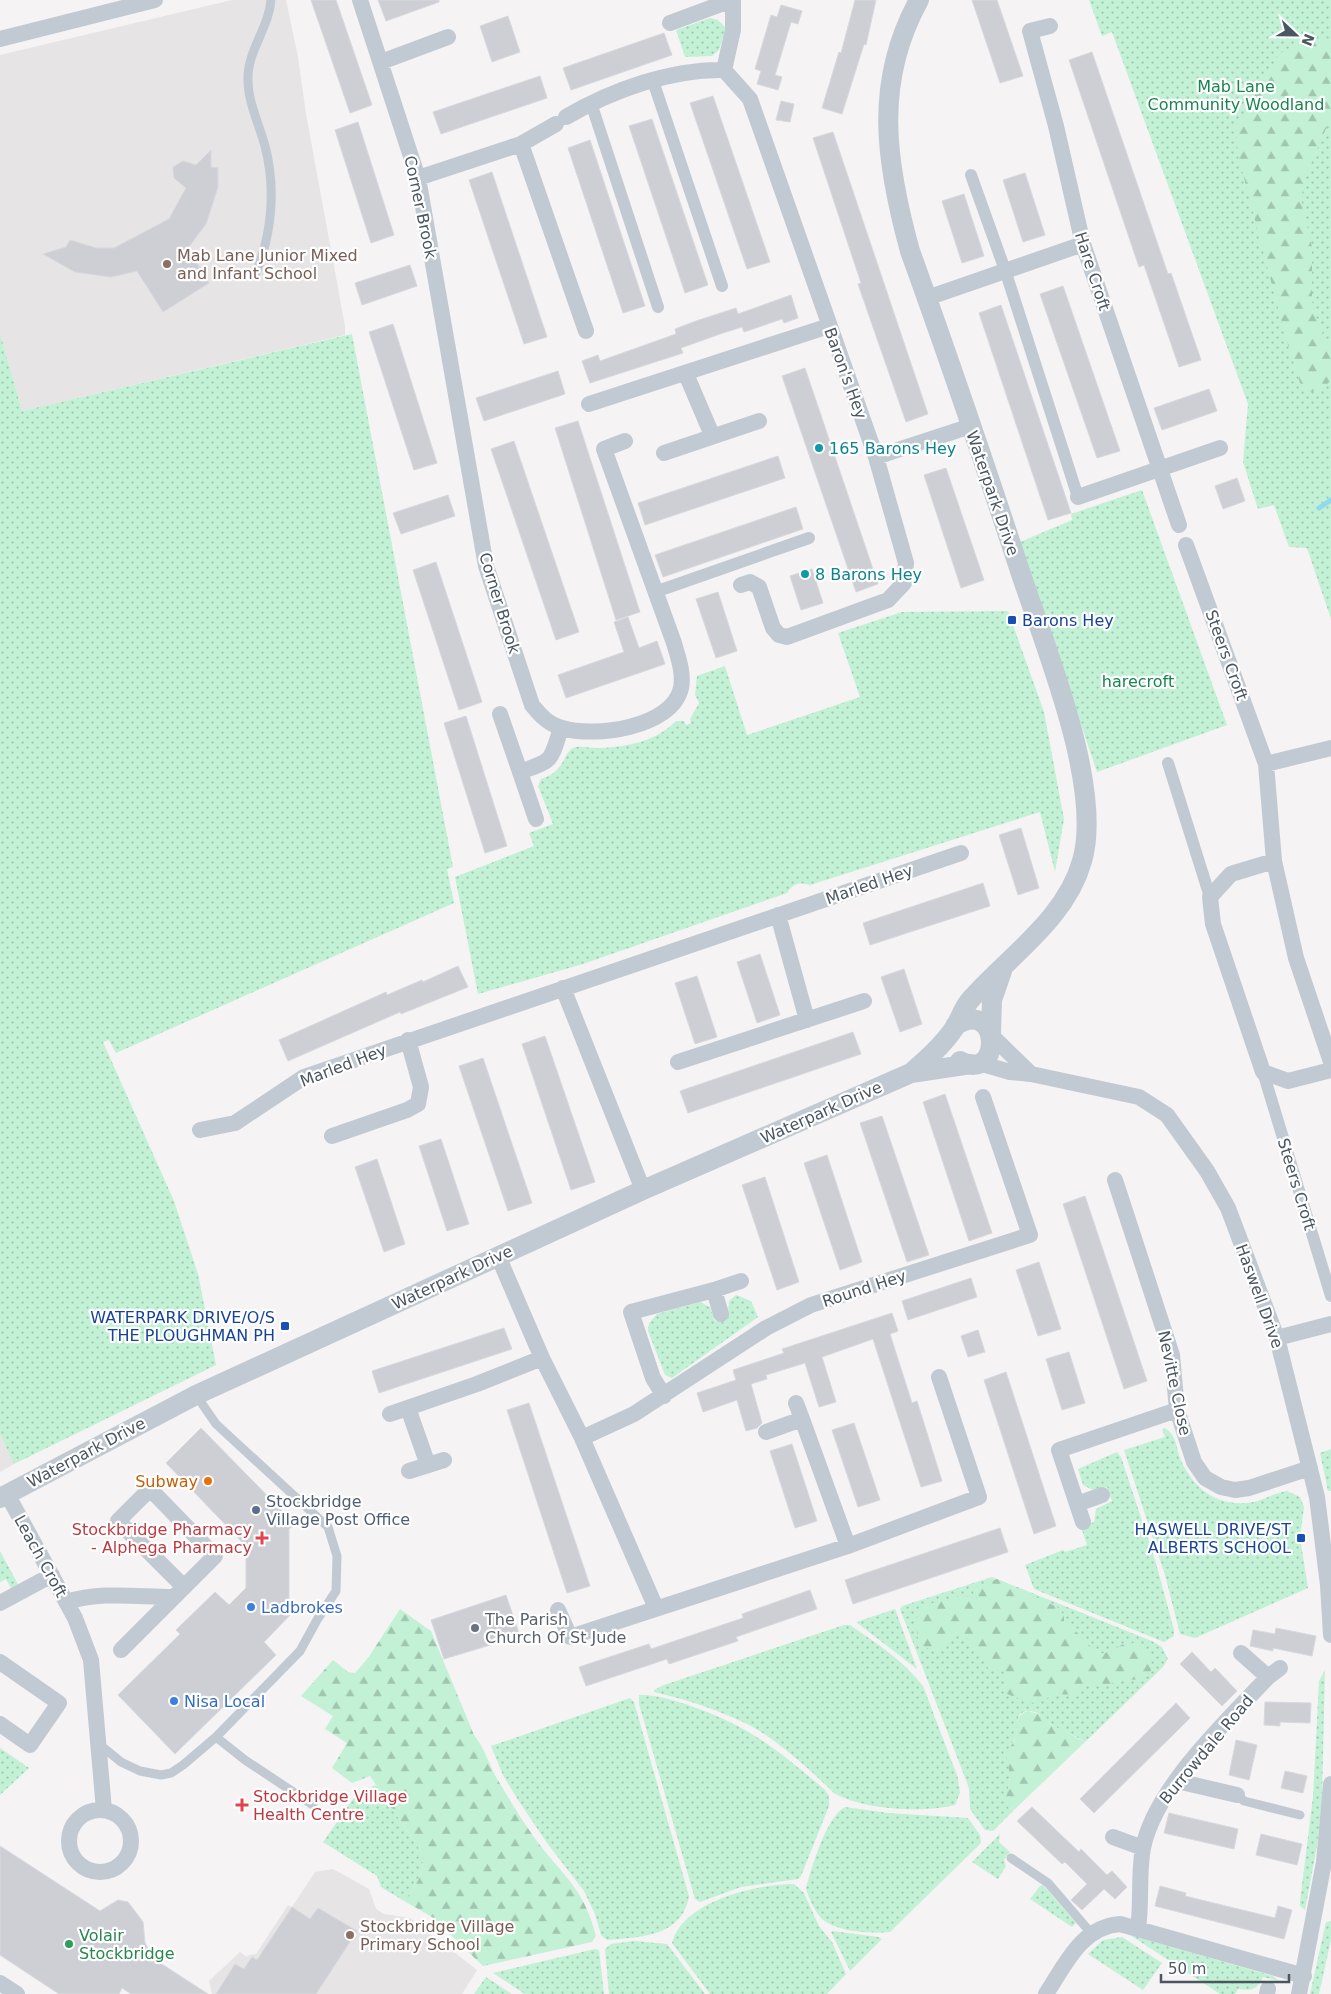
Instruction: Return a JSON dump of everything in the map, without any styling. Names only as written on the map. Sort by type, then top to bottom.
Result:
[{"type":"street","points":[[0,39],[154,0]]},
{"type":"street","name":"Corner Brook","points":[[360,0],[418,178],[486,566],[532,705],[544,719],[561,728],[584,732],[628,728],[652,719],[676,699],[680,689],[682,674],[674,643],[604,449],[625,441]]},
{"type":"street","points":[[418,178],[521,144],[591,103],[653,81],[706,70],[724,70],[733,30],[733,0],[670,23]]},
{"type":"street","name":"Waterpark Drive","points":[[911,1073],[953,1030],[962,1009],[970,1000],[1004,967],[1047,920],[1073,884],[1082,861],[1085,843],[1084,786],[1062,697],[927,298],[900,212],[892,177],[888,140],[889,93],[894,62],[909,17],[919,0]]},
{"type":"street","name":"Hare Croft","points":[[1050,26],[1030,31],[1056,126],[1083,244],[1179,525]]},
{"type":"street","points":[[381,62],[448,37]]},
{"type":"street","name":"Baron's Hey","points":[[724,70],[750,99],[876,457],[906,563],[904,583],[888,600],[787,637],[779,635],[773,628],[759,587],[745,584]]},
{"type":"street","points":[[653,81],[722,286]]},
{"type":"street","points":[[591,103],[658,307]]},
{"type":"street","points":[[521,144],[586,331]]},
{"type":"street","points":[[971,175],[1005,270],[1078,496],[1220,448]]},
{"type":"street","points":[[927,298],[1083,244]]},
{"type":"street","points":[[589,404],[829,326]]},
{"type":"street","points":[[686,374],[712,435]]},
{"type":"street","points":[[664,453],[712,435],[758,421]]},
{"type":"street","points":[[876,457],[971,426]]},
{"type":"street","points":[[655,592],[809,538]]},
{"type":"street","name":"Steers Croft","points":[[1186,545],[1266,764],[1274,861],[1296,958],[1331,1062]]},
{"type":"street","points":[[743,561],[745,584]]},
{"type":"street","points":[[500,714],[536,819]]},
{"type":"street","points":[[520,772],[547,762],[554,752],[561,728]]},
{"type":"street","points":[[1266,764],[1331,748]]},
{"type":"street","name":"Steers Croft","points":[[1168,763],[1210,897],[1213,924],[1263,1072],[1331,1296]]},
{"type":"street","name":"Marled Hey","points":[[200,1130],[235,1123],[304,1077],[961,852]]},
{"type":"street","points":[[1210,897],[1231,874],[1274,861]]},
{"type":"street","points":[[778,915],[807,1020]]},
{"type":"street","name":"Waterpark Drive","points":[[3,1496],[196,1395],[643,1190],[911,1073],[975,1064],[984,1060],[992,1049],[992,1000],[1004,967]]},
{"type":"street","points":[[563,988],[643,1190]]},
{"type":"street","points":[[678,1062],[864,1001]]},
{"type":"street","points":[[975,1064],[957,1060],[949,1048],[953,1030],[968,1020],[975,1020],[987,1027],[991,1034],[1031,1074]]},
{"type":"street","name":"Marled Hey","points":[[332,1136],[407,1110],[418,1104],[421,1087],[408,1040]]},
{"type":"street","name":"Haswell Drive","points":[[975,1064],[1139,1097],[1167,1115],[1193,1150],[1228,1208],[1277,1338],[1310,1468],[1321,1521],[1331,1635]]},
{"type":"street","points":[[1263,1072],[1288,1081],[1331,1070]]},
{"type":"street","name":"Round Hey","points":[[582,1438],[634,1414],[766,1328],[811,1306],[1030,1236],[983,1097]]},
{"type":"street","name":"Nevitte Close","points":[[1115,1180],[1172,1355],[1177,1410],[1194,1462],[1205,1478],[1221,1487],[1235,1490],[1249,1488],[1310,1468]]},
{"type":"street","points":[[498,1256],[542,1358],[582,1438],[656,1608]]},
{"type":"street","points":[[664,1396],[653,1378],[631,1312],[741,1281]]},
{"type":"street","points":[[714,1290],[721,1314]]},
{"type":"street","points":[[1277,1338],[1331,1324]]},
{"type":"street","points":[[390,1414],[542,1358]]},
{"type":"street","points":[[558,1610],[570,1637],[848,1546],[979,1497],[938,1377]]},
{"type":"street","points":[[796,1403],[848,1546]]},
{"type":"street","points":[[408,1408],[428,1465]]},
{"type":"street","points":[[1083,1522],[1059,1450],[1177,1410]]},
{"type":"street","points":[[766,1432],[802,1419]]},
{"type":"street","points":[[409,1471],[444,1460]]},
{"type":"street","points":[[121,1650],[179,1592],[215,1556],[150,1490],[118,1521],[179,1592]]},
{"type":"street","points":[[1077,1504],[1102,1495]]},
{"type":"street","name":"Leach Croft","points":[[3,1496],[67,1602],[91,1660],[104,1810]]},
{"type":"street","points":[[0,1603],[52,1575]]},
{"type":"street","points":[[67,1602],[80,1598],[100,1596],[179,1592]]},
{"type":"street","name":"Burrowdale Road","points":[[1138,1928],[1141,1907],[1143,1848],[1152,1816],[1162,1800],[1206,1744],[1274,1672],[1241,1653]]},
{"type":"street","points":[[0,1662],[59,1703],[30,1746],[0,1724]]},
{"type":"street","points":[[1177,1781],[1237,1795]]},
{"type":"street","points":[[1299,1994],[1326,1855],[1331,1784]]},
{"type":"street","points":[[1113,1837],[1143,1848]]},
{"type":"street","points":[[1046,1994],[1077,1948],[1091,1933],[1107,1925],[1120,1924],[1304,1976]]},
{"type":"street","points":[[0,1983],[17,1994]]},
{"type":"lane","points":[[256,273],[267,237],[271,182],[265,146],[254,112],[248,82],[248,68],[268,20],[271,0]]},
{"type":"lane","points":[[99,1744],[130,1768],[161,1775],[171,1773],[216,1737],[300,1651],[336,1591],[337,1556],[328,1527],[216,1424],[196,1395]]},
{"type":"lane","points":[[216,1737],[246,1760],[313,1805]]},
{"type":"lane","points":[[1237,1795],[1244,1801],[1300,1815]]},
{"type":"lane","points":[[1011,1858],[1048,1883],[1091,1933]]},
{"type":"shaded area","name":"Mab Lane Junior Mixed and Infant School","points":[[232,0],[286,0],[298,57],[306,114],[345,326],[345,335],[22,411],[0,333],[0,55]]},
{"type":"shaded area","points":[[0,1434],[14,1464],[0,1472]]},
{"type":"shaded area","name":"Stockbridge Village Primary School","points":[[333,1869],[369,1889],[376,1909],[384,1914],[410,1918],[477,1970],[462,1994],[212,1994],[209,1981],[240,1952],[247,1957],[256,1954],[288,1905],[292,1907],[315,1872]]},
{"type":"green space","name":"Mab Lane Community Woodland","points":[[1089,0],[1331,0],[1331,619],[1307,548],[1289,547],[1274,505],[1258,509],[1243,462],[1248,404],[1112,32],[1102,36]]},
{"type":"green space","points":[[710,18],[718,20],[726,28],[719,50],[712,56],[685,57],[676,30]]},
{"type":"green space","points":[[1321,38],[1331,39],[1331,117],[1307,173],[1301,198],[1312,247],[1312,300],[1316,319],[1331,348],[1331,380],[1320,391],[1310,392],[1300,383],[1286,338],[1238,155],[1236,127],[1279,54],[1294,46]]},
{"type":"green space","points":[[0,333],[22,411],[352,334],[453,867],[447,869],[454,903],[116,1053],[109,1040],[103,1042],[174,1201],[198,1274],[216,1365],[14,1464],[0,1434]]},
{"type":"green space","name":"harecroft","points":[[1142,490],[1227,725],[1097,772],[1020,542],[1072,520],[1071,514]]},
{"type":"green space","points":[[1008,611],[1044,712],[1064,819],[1055,872],[1040,812],[810,885],[797,884],[787,893],[583,964],[478,994],[455,877],[534,846],[529,833],[553,824],[538,786],[541,779],[555,772],[570,750],[579,747],[611,747],[641,742],[660,734],[676,721],[684,721],[686,725],[691,723],[690,719],[699,703],[695,695],[697,676],[725,666],[747,735],[860,697],[838,633],[902,612]]},
{"type":"green space","points":[[736,1295],[751,1301],[758,1317],[672,1378],[665,1375],[648,1331],[649,1323],[657,1314],[700,1302],[710,1307],[715,1321],[728,1316],[729,1301]]},
{"type":"green space","points":[[1165,1428],[1173,1436],[1179,1455],[1190,1477],[1198,1486],[1217,1499],[1241,1503],[1254,1502],[1287,1491],[1300,1497],[1304,1507],[1300,1538],[1308,1588],[1195,1638],[1180,1634],[1165,1575],[1124,1450],[1165,1437],[1162,1429]]},
{"type":"green space","points":[[1331,1449],[1331,1491],[1328,1491],[1320,1453]]},
{"type":"green space","points":[[1117,1452],[1121,1457],[1156,1563],[1174,1630],[1174,1636],[1164,1642],[1034,1589],[1025,1565],[1063,1550],[1065,1552],[1087,1545],[1082,1530],[1083,1526],[1094,1522],[1096,1509],[1112,1501],[1107,1487],[1093,1490],[1083,1485],[1078,1469]]},
{"type":"green space","points":[[0,1551],[19,1586],[12,1590],[6,1579],[0,1582]]},
{"type":"green space","points":[[992,1577],[1152,1641],[1162,1647],[1168,1659],[1163,1667],[1085,1742],[1055,1727],[1036,1712],[1028,1711],[1020,1714],[1016,1737],[1010,1754],[1007,1795],[1008,1807],[1014,1810],[993,1831],[985,1830],[970,1809],[969,1788],[900,1609],[902,1606]]},
{"type":"green space","points":[[997,1579],[1057,1607],[1064,1615],[1064,1623],[1098,1653],[1110,1652],[1127,1643],[1138,1644],[1149,1655],[1152,1670],[1140,1680],[1122,1679],[1110,1684],[1084,1686],[1074,1695],[1059,1694],[1032,1703],[1007,1694],[1004,1683],[1005,1671],[994,1672],[986,1666],[980,1652],[965,1636],[955,1636],[948,1646],[940,1650],[930,1649],[919,1644],[915,1622],[922,1606],[957,1597],[969,1597],[980,1603],[973,1592],[976,1587]]},
{"type":"green space","points":[[400,1609],[431,1631],[474,1735],[482,1746],[496,1776],[531,1833],[575,1888],[587,1909],[596,1936],[592,1942],[483,1966],[432,1917],[404,1901],[419,1878],[423,1865],[421,1851],[370,1776],[352,1783],[332,1768],[347,1743],[325,1729],[333,1716],[301,1696],[333,1660],[348,1672],[355,1673],[368,1658]]},
{"type":"green space","points":[[895,1609],[917,1669],[856,1622]]},
{"type":"green space","points":[[844,1625],[850,1625],[889,1652],[923,1686],[958,1778],[960,1793],[955,1805],[911,1809],[877,1806],[846,1799],[834,1793],[785,1749],[753,1727],[705,1706],[654,1692],[654,1690],[664,1685]]},
{"type":"green space","points":[[1325,1670],[1322,1799],[1317,1846],[1305,1910],[1300,1906],[1300,1901],[1313,1797],[1319,1681]]},
{"type":"green space","points":[[639,1695],[651,1695],[670,1699],[728,1721],[777,1751],[825,1790],[829,1796],[829,1806],[801,1876],[798,1879],[741,1887],[700,1902],[695,1899],[639,1704]]},
{"type":"green space","points":[[630,1698],[634,1702],[689,1896],[685,1910],[678,1920],[669,1927],[646,1936],[607,1940],[601,1935],[595,1914],[584,1891],[547,1843],[518,1800],[503,1775],[491,1746]]},
{"type":"green space","points":[[1028,1711],[1044,1716],[1050,1724],[1085,1742],[1014,1810],[1008,1807],[1006,1798],[1010,1776],[1006,1753],[1016,1737],[1019,1717]]},
{"type":"green space","points":[[0,1748],[29,1768],[0,1795]]},
{"type":"green space","points":[[376,1785],[421,1851],[423,1865],[419,1878],[404,1901],[381,1887],[377,1876],[323,1842],[358,1792]]},
{"type":"green space","points":[[845,1807],[888,1813],[968,1818],[980,1835],[981,1843],[890,1932],[873,1933],[836,1927],[822,1919],[812,1904],[806,1888],[826,1831],[838,1812]]},
{"type":"green space","points":[[1000,1834],[999,1842],[1010,1852],[1004,1860],[1006,1866],[998,1879],[972,1862]]},
{"type":"green space","points":[[794,1884],[804,1893],[819,1926],[832,1942],[846,1974],[827,1994],[710,1994],[672,1943],[679,1928],[690,1916],[705,1906],[723,1898],[760,1887]]},
{"type":"green space","points":[[1043,1885],[1076,1923],[1072,1927],[1030,1899],[1040,1886]]},
{"type":"green space","points":[[1331,1921],[1331,1940],[1319,1994],[1310,1994],[1326,1922]]},
{"type":"green space","points":[[831,1932],[882,1939],[850,1971]]},
{"type":"green space","points":[[1130,1935],[1273,1976],[1279,1981],[1263,1977],[1259,1985],[1254,1989],[1238,1989],[1235,1994],[1220,1994]]},
{"type":"green space","points":[[1122,1937],[1162,1963],[1143,1990],[1088,1954],[1103,1940]]},
{"type":"green space","points":[[634,1941],[667,1944],[705,1994],[609,1994],[605,1949],[611,1944]]},
{"type":"green space","points":[[595,1949],[599,1950],[604,1994],[525,1994],[493,1973]]},
{"type":"green space","points":[[486,1977],[512,1994],[474,1994]]},
{"type":"building","points":[[311,0],[336,0],[372,105],[350,113]]},
{"type":"building","points":[[378,0],[439,0],[439,2],[386,21]]},
{"type":"building","points":[[855,0],[876,0],[866,45],[864,44],[842,114],[822,108],[839,52],[841,53]]},
{"type":"building","points":[[972,0],[997,0],[1023,76],[1000,83]]},
{"type":"building","points":[[781,5],[802,11],[798,24],[791,22],[775,75],[782,77],[778,90],[757,84],[761,71],[755,69],[771,15],[777,17]]},
{"type":"building","points":[[508,16],[520,52],[492,62],[480,26]]},
{"type":"building","points":[[664,33],[672,55],[571,90],[563,68]]},
{"type":"building","points":[[1092,52],[1168,274],[1171,273],[1201,360],[1179,367],[1144,265],[1139,267],[1069,60]]},
{"type":"building","points":[[540,76],[547,98],[441,134],[433,112]]},
{"type":"building","points":[[713,96],[770,262],[747,269],[690,103]]},
{"type":"building","points":[[781,101],[794,104],[790,122],[776,120]]},
{"type":"building","points":[[652,119],[708,285],[685,293],[629,126]]},
{"type":"building","points":[[358,122],[394,235],[371,243],[335,130]]},
{"type":"building","points":[[833,132],[928,414],[906,422],[858,284],[861,283],[813,138]]},
{"type":"building","points":[[590,140],[645,306],[623,313],[568,148]]},
{"type":"building","points":[[211,150],[211,167],[218,168],[218,187],[206,224],[188,248],[209,283],[163,312],[137,271],[111,277],[75,272],[43,254],[66,247],[70,240],[96,248],[114,248],[169,219],[186,188],[174,178],[173,167],[183,161],[196,165]]},
{"type":"building","points":[[492,172],[547,337],[524,344],[469,180]]},
{"type":"building","points":[[1025,173],[1045,235],[1023,242],[1003,180]]},
{"type":"building","points":[[964,194],[984,256],[962,263],[942,201]]},
{"type":"building","points":[[410,265],[417,286],[362,305],[355,283]]},
{"type":"building","points":[[1063,286],[1120,451],[1097,458],[1040,294]]},
{"type":"building","points":[[791,295],[798,318],[784,323],[782,319],[744,332],[742,327],[681,348],[683,353],[590,383],[582,361],[598,355],[600,361],[676,334],[675,329],[696,321],[736,308],[738,314]]},
{"type":"building","points":[[1001,305],[1071,513],[1048,520],[979,313]]},
{"type":"building","points":[[393,324],[437,463],[414,470],[369,332]]},
{"type":"building","points":[[805,368],[878,584],[856,592],[782,376]]},
{"type":"building","points":[[558,371],[565,394],[484,421],[476,398]]},
{"type":"building","points":[[1209,389],[1217,411],[1162,430],[1154,408]]},
{"type":"building","points":[[578,421],[640,612],[616,620],[555,428]]},
{"type":"building","points":[[514,441],[579,632],[556,640],[491,449]]},
{"type":"building","points":[[778,456],[785,478],[645,525],[638,503]]},
{"type":"building","points":[[946,468],[984,580],[961,588],[924,475]]},
{"type":"building","points":[[1237,478],[1245,501],[1223,509],[1215,486]]},
{"type":"building","points":[[448,495],[455,516],[401,534],[393,513]]},
{"type":"building","points":[[796,507],[803,529],[663,577],[655,555]]},
{"type":"building","points":[[436,562],[482,702],[459,710],[413,570]]},
{"type":"building","points":[[812,569],[823,603],[801,610],[790,576]]},
{"type":"building","points":[[718,592],[737,651],[716,658],[696,599]]},
{"type":"building","points":[[628,617],[639,648],[657,641],[665,664],[566,698],[558,675],[624,652],[614,622]]},
{"type":"building","points":[[466,716],[507,846],[485,853],[444,723]]},
{"type":"building","points":[[1021,828],[1039,888],[1018,895],[999,835]]},
{"type":"building","points":[[983,883],[990,906],[870,945],[863,923]]},
{"type":"building","points":[[760,954],[780,1015],[757,1023],[737,962]]},
{"type":"building","points":[[458,966],[468,987],[401,1014],[400,1012],[288,1061],[279,1040],[386,992],[387,995],[422,980],[423,982]]},
{"type":"building","points":[[904,969],[922,1024],[900,1032],[881,977]]},
{"type":"building","points":[[697,976],[717,1037],[695,1044],[675,983]]},
{"type":"building","points":[[853,1032],[861,1054],[688,1113],[680,1091]]},
{"type":"building","points":[[545,1036],[595,1182],[571,1190],[522,1044]]},
{"type":"building","points":[[483,1058],[532,1203],[508,1211],[459,1066]]},
{"type":"building","points":[[945,1094],[992,1233],[969,1241],[923,1102]]},
{"type":"building","points":[[882,1116],[929,1255],[907,1262],[860,1123]]},
{"type":"building","points":[[441,1139],[469,1224],[447,1231],[419,1146]]},
{"type":"building","points":[[827,1155],[862,1262],[840,1270],[804,1163]]},
{"type":"building","points":[[377,1159],[405,1244],[384,1252],[355,1167]]},
{"type":"building","points":[[765,1177],[799,1282],[777,1290],[742,1185]]},
{"type":"building","points":[[1085,1196],[1147,1381],[1124,1389],[1063,1204]]},
{"type":"building","points":[[1039,1262],[1061,1329],[1038,1336],[1016,1270]]},
{"type":"building","points":[[971,1278],[977,1297],[908,1320],[902,1301]]},
{"type":"building","points":[[892,1313],[898,1331],[890,1334],[912,1403],[917,1401],[942,1481],[921,1487],[873,1339],[822,1357],[836,1402],[819,1407],[805,1363],[766,1375],[767,1379],[751,1384],[762,1423],[757,1428],[746,1431],[737,1400],[703,1412],[697,1393],[736,1380],[733,1370],[784,1353],[782,1349]]},
{"type":"building","points":[[504,1328],[512,1349],[379,1393],[372,1371]]},
{"type":"building","points":[[978,1330],[985,1352],[968,1357],[961,1336]]},
{"type":"building","points":[[1069,1352],[1085,1403],[1062,1410],[1046,1359]]},
{"type":"building","points":[[1006,1372],[1056,1526],[1034,1534],[984,1380]]},
{"type":"building","points":[[529,1403],[590,1586],[567,1593],[507,1410]]},
{"type":"building","points":[[854,1423],[880,1500],[858,1507],[832,1430]]},
{"type":"building","points":[[201,1428],[295,1524],[289,1529],[289,1606],[294,1611],[264,1642],[276,1655],[175,1754],[118,1695],[180,1634],[176,1630],[215,1592],[229,1605],[246,1588],[246,1546],[166,1463]]},
{"type":"building","points":[[792,1444],[817,1521],[795,1528],[770,1451]]},
{"type":"building","points":[[1000,1528],[1008,1552],[853,1604],[845,1580]]},
{"type":"building","points":[[810,1590],[817,1609],[736,1637],[738,1641],[669,1664],[667,1659],[586,1686],[579,1667],[649,1644],[651,1649],[743,1618],[742,1614]]},
{"type":"building","name":"The Parish Church Of St Jude","points":[[506,1595],[520,1636],[444,1659],[431,1620]]},
{"type":"building","points":[[1276,1628],[1316,1636],[1312,1656],[1273,1648],[1273,1651],[1250,1646],[1253,1630],[1275,1634]]},
{"type":"building","points":[[1192,1652],[1211,1672],[1215,1668],[1237,1691],[1222,1706],[1180,1664]]},
{"type":"building","points":[[1265,1702],[1311,1703],[1310,1723],[1280,1722],[1280,1726],[1264,1725]]},
{"type":"building","points":[[1176,1703],[1190,1718],[1094,1813],[1080,1799]]},
{"type":"building","points":[[1236,1740],[1257,1745],[1249,1780],[1229,1775]]},
{"type":"building","points":[[1285,1771],[1307,1776],[1303,1793],[1281,1788]]},
{"type":"building","points":[[1032,1807],[1079,1852],[1081,1849],[1107,1875],[1112,1871],[1127,1887],[1115,1899],[1104,1889],[1082,1910],[1071,1900],[1087,1884],[1065,1862],[1062,1864],[1017,1821]]},
{"type":"building","points":[[1169,1813],[1238,1829],[1234,1849],[1164,1833]]},
{"type":"building","points":[[1261,1834],[1302,1844],[1297,1865],[1256,1855]]},
{"type":"building","points":[[0,1846],[100,1911],[118,1900],[128,1902],[143,1922],[145,1943],[154,1959],[208,1994],[131,1994],[122,1988],[119,1994],[59,1994],[0,1955]]},
{"type":"building","points":[[1160,1886],[1186,1893],[1185,1896],[1275,1918],[1278,1906],[1292,1910],[1284,1939],[1155,1906]]},
{"type":"building","points":[[292,1907],[310,1919],[318,1908],[357,1931],[316,1994],[216,1994],[235,1964],[244,1969],[252,1957],[257,1960]]},
{"type":"waterway","points":[[1319,508],[1331,500]]},
{"type":"place","name":"Mab Lane Junior Mixed and Infant School","points":[[167,264]]},
{"type":"place","name":"165 Barons Hey","points":[[819,448]]},
{"type":"place","name":"8 Barons Hey","points":[[805,574]]},
{"type":"place","name":"Barons Hey","points":[[1012,620]]},
{"type":"place","name":"WATERPARK DRIVE/O/S THE PLOUGHMAN PH","points":[[285,1326]]},
{"type":"place","name":"Subway","points":[[208,1481]]},
{"type":"place","name":"Stockbridge Village Post Office","points":[[256,1510]]},
{"type":"place","name":"Stockbridge Pharmacy - Alphega Pharmacy","points":[[262,1538]]},
{"type":"place","name":"HASWELL DRIVE/ST ALBERTS SCHOOL","points":[[1301,1538]]},
{"type":"place","name":"Ladbrokes","points":[[251,1607]]},
{"type":"place","name":"The Parish Church Of St Jude","points":[[475,1628]]},
{"type":"place","name":"Nisa Local","points":[[174,1701]]},
{"type":"place","name":"Stockbridge Village Health Centre","points":[[242,1805]]},
{"type":"place","name":"Stockbridge Village Primary School","points":[[350,1935]]},
{"type":"place","name":"Volair Stockbridge","points":[[69,1944]]}]
